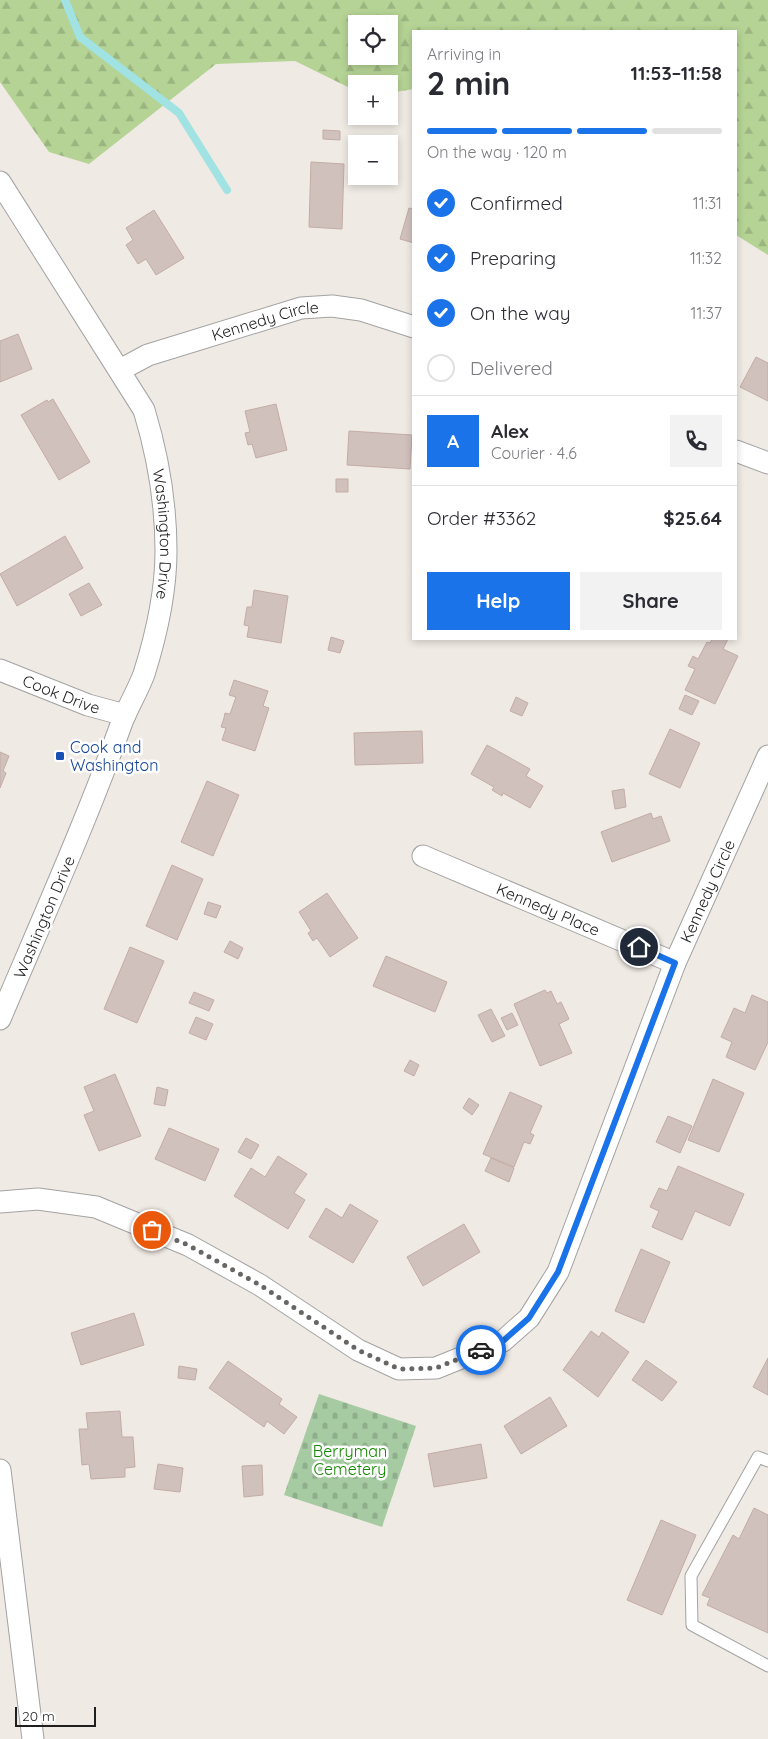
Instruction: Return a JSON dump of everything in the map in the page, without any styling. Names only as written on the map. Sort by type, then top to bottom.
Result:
[{"type":"street","name":"Washington Drive","points":[[0,182],[144,410],[155,447],[163,491],[166,552],[160,610],[144,674],[125,715],[98,790],[0,1019]]},
{"type":"street","name":"Kennedy Circle","points":[[120,370],[148,355],[301,308],[332,306],[361,310],[412,326]]},
{"type":"street","points":[[737,451],[768,463]]},
{"type":"street","name":"Cook Drive","points":[[0,670],[88,705],[125,715]]},
{"type":"street","name":"Kennedy Circle","points":[[0,1202],[38,1199],[96,1207],[188,1245],[260,1285],[358,1350],[399,1369],[436,1368],[503,1341],[529,1318],[558,1272],[675,963],[768,756]]},
{"type":"street","name":"Kennedy Place","points":[[423,856],[675,963]]},
{"type":"street","points":[[0,1470],[33,1739]]},
{"type":"lane","points":[[768,1461],[758,1457],[691,1576],[692,1625],[768,1666]]},
{"type":"green space","points":[[0,0],[768,0],[768,255],[737,236],[737,30],[412,30],[412,89],[398,92],[398,75],[348,75],[348,87],[295,61],[216,64],[89,164],[49,152],[0,82]]},
{"type":"green space","name":"Berryman Cemetery","points":[[319,1394],[416,1426],[382,1527],[284,1495]]},
{"type":"building","points":[[323,130],[340,131],[340,140],[323,139]]},
{"type":"building","points":[[311,162],[344,164],[342,229],[309,227]]},
{"type":"building","points":[[409,208],[412,209],[412,242],[400,239]]},
{"type":"building","points":[[154,210],[184,258],[156,275],[146,259],[138,264],[126,245],[133,240],[126,228]]},
{"type":"building","points":[[18,334],[32,369],[0,382],[0,341]]},
{"type":"building","points":[[756,357],[768,363],[768,401],[740,387]]},
{"type":"building","points":[[53,399],[90,462],[59,480],[21,415],[47,400],[48,402]]},
{"type":"building","points":[[276,404],[287,450],[256,458],[252,444],[248,445],[245,433],[250,432],[245,411]]},
{"type":"building","points":[[349,431],[412,435],[410,469],[347,465]]},
{"type":"building","points":[[336,479],[348,479],[348,492],[336,492]]},
{"type":"building","points":[[65,536],[83,568],[17,606],[0,574]]},
{"type":"building","points":[[89,583],[102,605],[81,616],[69,594]]},
{"type":"building","points":[[254,590],[288,596],[281,643],[247,637],[249,626],[244,625],[247,607],[252,607]]},
{"type":"building","points":[[331,637],[344,641],[340,653],[328,650]]},
{"type":"building","points":[[712,640],[728,640],[723,649],[738,656],[715,704],[685,690],[695,669],[688,666],[693,656],[698,659],[707,642],[710,643]]},
{"type":"building","points":[[234,680],[268,691],[263,706],[269,708],[255,751],[222,740],[226,728],[221,727],[225,713],[230,714],[236,697],[229,695]]},
{"type":"building","points":[[685,695],[699,701],[692,715],[679,709]]},
{"type":"building","points":[[516,697],[528,703],[522,716],[510,711]]},
{"type":"building","points":[[670,729],[700,743],[680,788],[649,774]]},
{"type":"building","points":[[422,731],[423,763],[355,765],[354,733]]},
{"type":"building","points":[[487,745],[530,769],[526,776],[543,786],[530,808],[503,793],[502,796],[492,790],[494,787],[471,774]]},
{"type":"building","points":[[0,752],[9,756],[3,771],[6,773],[0,788]]},
{"type":"building","points":[[207,781],[239,795],[213,856],[181,842]]},
{"type":"building","points":[[624,789],[626,807],[615,809],[612,791]]},
{"type":"building","points":[[651,813],[653,819],[661,816],[670,841],[612,862],[601,832]]},
{"type":"building","points":[[172,865],[203,879],[177,940],[146,926]]},
{"type":"building","points":[[327,893],[358,938],[330,957],[317,938],[313,941],[308,933],[311,931],[299,912]]},
{"type":"building","points":[[208,902],[221,906],[216,918],[204,914]]},
{"type":"building","points":[[230,941],[243,948],[238,959],[224,952]]},
{"type":"building","points":[[130,947],[164,961],[137,1023],[104,1009]]},
{"type":"building","points":[[386,956],[447,982],[435,1012],[373,986]]},
{"type":"building","points":[[545,990],[547,993],[551,991],[557,1004],[561,1002],[569,1019],[559,1024],[572,1053],[540,1066],[514,1004]]},
{"type":"building","points":[[194,992],[214,1000],[209,1011],[189,1003]]},
{"type":"building","points":[[752,995],[768,1002],[768,1042],[755,1070],[726,1057],[732,1042],[721,1037],[734,1008],[745,1013]]},
{"type":"building","points":[[491,1009],[505,1036],[492,1042],[478,1015]]},
{"type":"building","points":[[512,1013],[518,1025],[507,1030],[501,1018]]},
{"type":"building","points":[[196,1017],[213,1024],[206,1040],[189,1033]]},
{"type":"building","points":[[410,1060],[419,1065],[414,1076],[404,1071]]},
{"type":"building","points":[[115,1074],[141,1136],[99,1151],[84,1115],[94,1111],[84,1087]]},
{"type":"building","points":[[713,1079],[744,1093],[719,1152],[688,1140]]},
{"type":"building","points":[[157,1087],[168,1090],[165,1106],[154,1104]]},
{"type":"building","points":[[510,1092],[542,1106],[530,1133],[534,1135],[530,1144],[524,1142],[514,1167],[483,1154]]},
{"type":"building","points":[[469,1098],[479,1105],[472,1115],[463,1108]]},
{"type":"building","points":[[668,1116],[692,1126],[680,1153],[656,1142]]},
{"type":"building","points":[[169,1128],[219,1149],[205,1181],[155,1159]]},
{"type":"building","points":[[246,1138],[259,1145],[251,1159],[238,1152]]},
{"type":"building","points":[[278,1156],[307,1174],[294,1193],[305,1200],[288,1229],[234,1196],[251,1168],[265,1177]]},
{"type":"building","points":[[491,1158],[514,1168],[509,1182],[485,1171]]},
{"type":"building","points":[[678,1166],[744,1194],[730,1226],[695,1211],[682,1240],[652,1227],[659,1211],[650,1207],[659,1188],[667,1191]]},
{"type":"building","points":[[350,1204],[378,1221],[353,1263],[309,1237],[326,1208],[342,1218]]},
{"type":"building","points":[[464,1224],[480,1252],[423,1286],[407,1257]]},
{"type":"building","points":[[641,1249],[670,1262],[644,1323],[615,1311]]},
{"type":"building","points":[[134,1313],[144,1345],[81,1365],[71,1333]]},
{"type":"building","points":[[591,1331],[599,1337],[602,1332],[629,1352],[598,1397],[563,1370]]},
{"type":"building","points":[[768,1358],[768,1395],[753,1387]]},
{"type":"building","points":[[646,1360],[677,1382],[662,1401],[632,1380]]},
{"type":"building","points":[[228,1361],[282,1399],[279,1404],[297,1417],[284,1434],[267,1421],[264,1427],[209,1388]]},
{"type":"building","points":[[179,1366],[197,1369],[195,1380],[178,1378]]},
{"type":"building","points":[[550,1397],[567,1426],[521,1454],[504,1426]]},
{"type":"building","points":[[120,1411],[122,1437],[133,1437],[135,1467],[125,1468],[125,1477],[91,1479],[89,1464],[82,1465],[79,1429],[88,1429],[86,1413]]},
{"type":"building","points":[[481,1444],[487,1478],[434,1487],[428,1454]]},
{"type":"building","points":[[158,1464],[183,1468],[180,1492],[154,1489]]},
{"type":"building","points":[[262,1465],[263,1495],[244,1497],[242,1466]]},
{"type":"building","points":[[754,1508],[768,1515],[768,1633],[707,1605],[710,1598],[702,1595],[733,1535],[739,1539]]},
{"type":"building","points":[[661,1520],[696,1535],[662,1615],[627,1600]]},
{"type":"waterway","points":[[65,0],[80,37],[179,113],[227,190]]},
{"type":"way so far","points":[[152,1230],[188,1245],[260,1285],[358,1350],[399,1369],[436,1368],[481,1350]]},
{"type":"place","name":"Cook and Washington","points":[[60,756]]},
{"type":"route","points":[[481,1350],[503,1341],[529,1318],[558,1272],[675,963],[639,947]]}]
